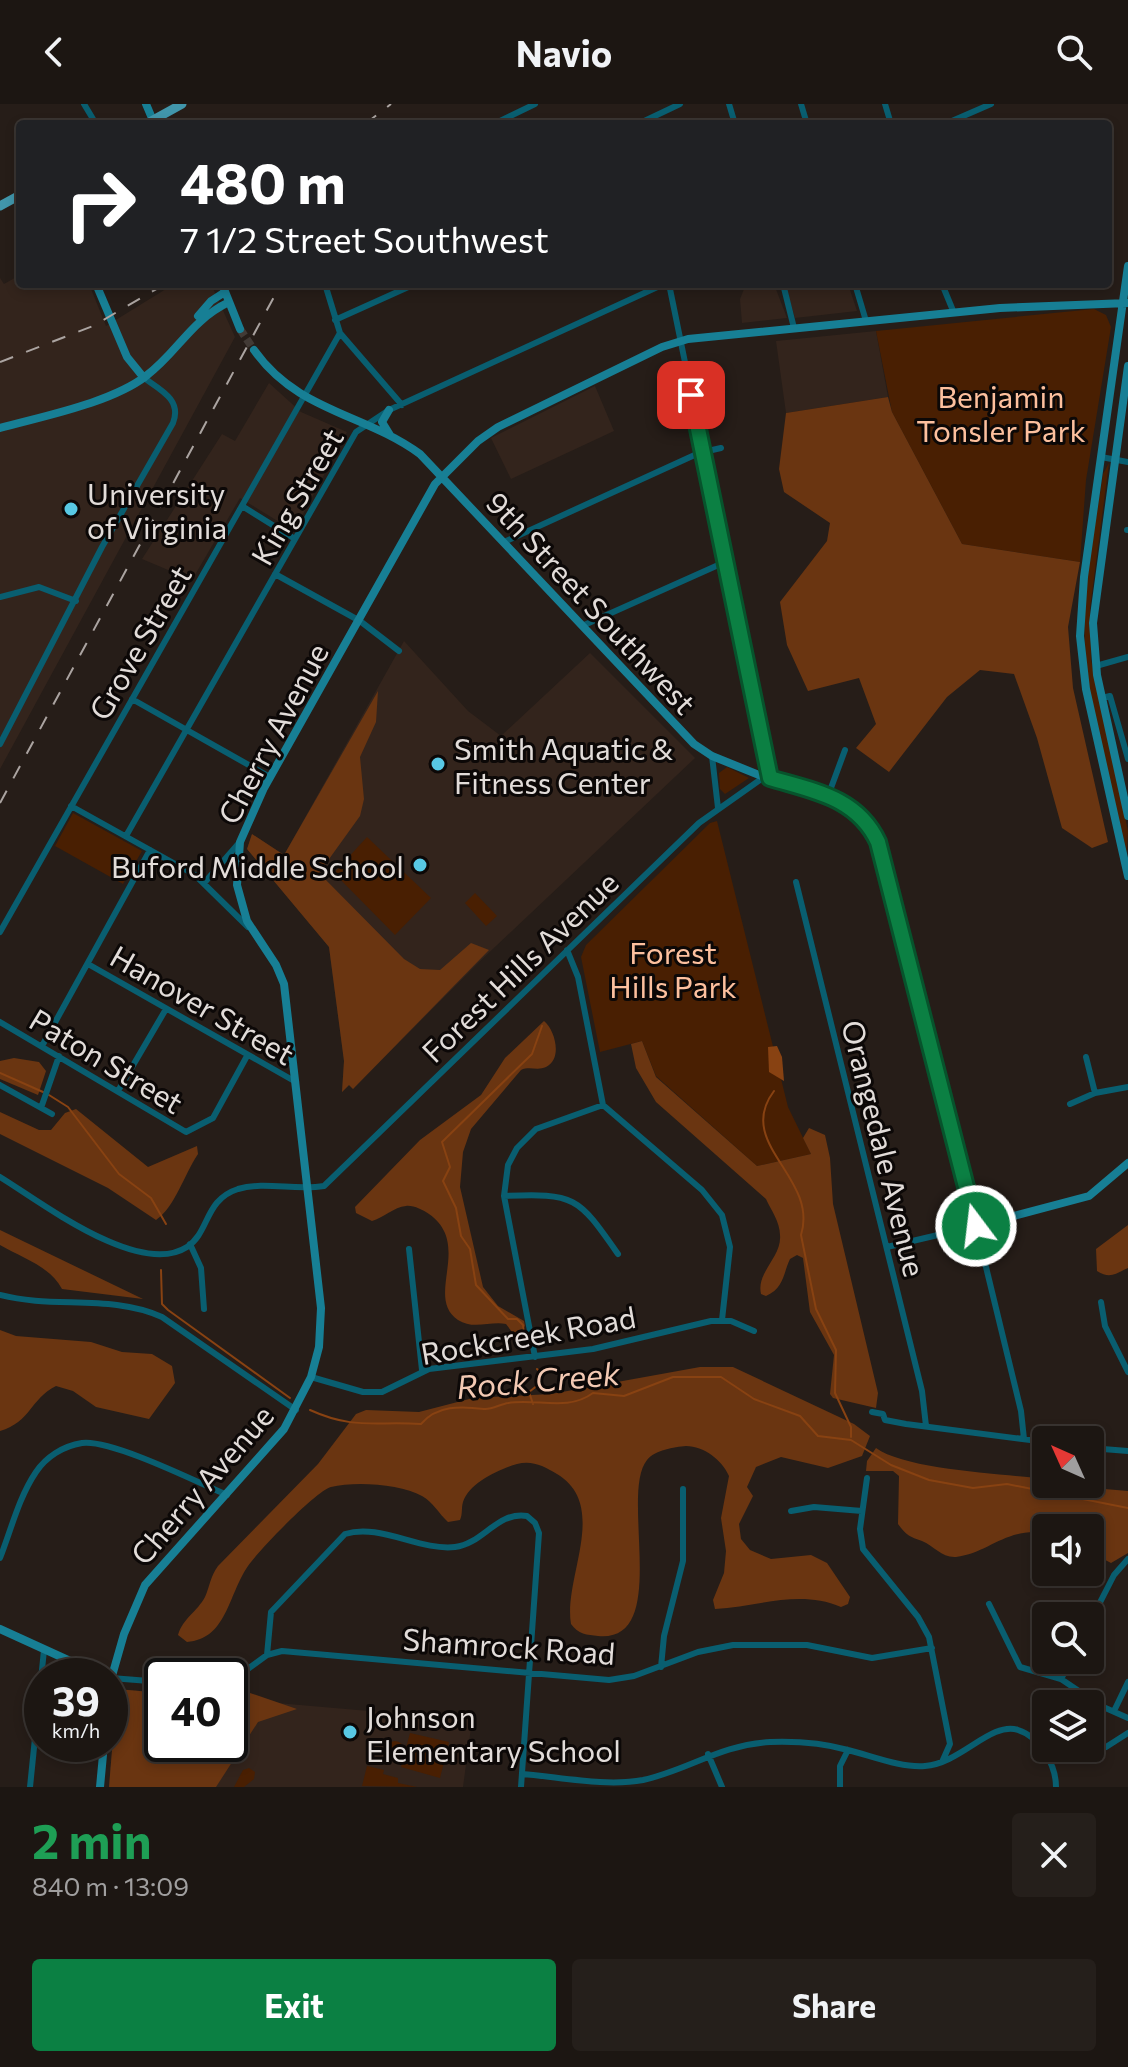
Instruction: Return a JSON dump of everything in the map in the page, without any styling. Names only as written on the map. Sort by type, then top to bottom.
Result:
[{"type":"main road","points":[[156,120],[182,104]]},
{"type":"street","points":[[502,120],[535,104]]},
{"type":"street","points":[[646,120],[680,104]]},
{"type":"street","points":[[954,120],[991,104]]},
{"type":"street","points":[[1128,266],[1080,636],[1086,689],[1128,876]]},
{"type":"street","points":[[0,744],[102,547],[176,415],[174,402],[144,378],[127,357],[98,288]]},
{"type":"street","points":[[188,330],[203,308],[223,288],[240,329]]},
{"type":"street","points":[[326,288],[340,333],[402,405]]},
{"type":"street","points":[[335,320],[406,288]]},
{"type":"street","name":"King Street","points":[[126,836],[356,432],[389,410],[658,288]]},
{"type":"street","points":[[668,288],[767,778]]},
{"type":"street","points":[[784,288],[794,328]]},
{"type":"street","points":[[856,288],[866,321]]},
{"type":"street","points":[[944,288],[954,313]]},
{"type":"street","points":[[0,428],[125,390],[144,378],[205,315],[229,302]]},
{"type":"street","name":"Cherry Avenue","points":[[117,1658],[139,1594],[270,1447],[296,1410],[311,1377],[319,1347],[321,1308],[284,984],[276,965],[252,931],[237,885],[240,842],[270,777],[441,476],[496,428],[681,341],[954,313],[1125,303]]},
{"type":"street","name":"Grove Street","points":[[0,932],[340,333]]},
{"type":"street","name":"9th Street Southwest","points":[[254,350],[268,368],[304,397],[391,435],[420,454],[670,720],[712,756],[767,778],[828,796],[859,813],[878,842],[976,1226]]},
{"type":"street","points":[[1128,366],[1095,609],[1096,666],[1128,816]]},
{"type":"street","points":[[389,410],[382,422],[391,435]]},
{"type":"street","points":[[504,542],[702,452],[721,448]]},
{"type":"street","points":[[1101,457],[1128,462]]},
{"type":"street","points":[[242,506],[295,539]]},
{"type":"street","points":[[582,626],[725,562]]},
{"type":"street","points":[[275,574],[360,621],[399,651]]},
{"type":"street","points":[[0,597],[39,587],[76,601]]},
{"type":"street","points":[[1096,666],[1128,657]]},
{"type":"street","points":[[1102,698],[1110,696],[1128,760],[1116,764]]},
{"type":"street","points":[[132,699],[270,777]]},
{"type":"street","points":[[828,796],[845,750]]},
{"type":"street","points":[[712,756],[718,808]]},
{"type":"street","name":"Forest Hills Avenue","points":[[309,1188],[324,1186],[718,808],[767,778]]},
{"type":"street","points":[[71,806],[205,882],[252,931]]},
{"type":"street","points":[[205,882],[240,842]]},
{"type":"street","points":[[42,1046],[150,850]]},
{"type":"street","name":"Orangedale Avenue","points":[[796,882],[922,1391],[926,1426]]},
{"type":"street","points":[[567,950],[578,977],[603,1105],[702,1190],[722,1215],[730,1247],[722,1320],[754,1331]]},
{"type":"street","name":"Hanover Street","points":[[88,964],[296,1082]]},
{"type":"street","points":[[118,1091],[166,1009]]},
{"type":"street","name":"Paton Street","points":[[0,1022],[186,1132],[213,1118],[247,1056]]},
{"type":"street","points":[[41,1108],[59,1056]]},
{"type":"street","points":[[1086,1057],[1095,1093]]},
{"type":"street","points":[[0,1085],[52,1114]]},
{"type":"street","points":[[1070,1104],[1095,1093],[1128,1087]]},
{"type":"street","points":[[535,1357],[504,1196],[508,1165],[524,1139],[554,1121],[603,1105]]},
{"type":"street","points":[[887,1247],[1089,1196],[1128,1163]]},
{"type":"street","points":[[0,1177],[119,1247],[149,1253],[176,1251],[190,1244],[212,1207],[236,1190],[309,1188]]},
{"type":"street","points":[[504,1196],[547,1195],[573,1200],[587,1210],[618,1254]]},
{"type":"street","points":[[976,1226],[1021,1411],[1024,1439]]},
{"type":"street","points":[[190,1244],[201,1268],[204,1309]]},
{"type":"street","points":[[409,1249],[422,1370]]},
{"type":"street","points":[[0,1295],[118,1304],[146,1310],[162,1317],[296,1410]]},
{"type":"street","points":[[1101,1302],[1105,1326],[1128,1372]]},
{"type":"street","name":"Rockcreek Road","points":[[311,1377],[372,1393],[391,1389],[422,1370],[593,1349],[722,1320]]},
{"type":"street","points":[[872,1412],[883,1414],[885,1420],[1032,1440]]},
{"type":"street","points":[[0,1558],[37,1470],[55,1454],[73,1445],[87,1443],[119,1451],[227,1495]]},
{"type":"street","points":[[1104,1449],[1128,1451]]},
{"type":"street","points":[[867,1478],[861,1539],[867,1556],[918,1617],[932,1648],[950,1744],[949,1754],[942,1762]]},
{"type":"street","points":[[661,1667],[664,1636],[683,1561],[683,1489]]},
{"type":"street","points":[[791,1511],[814,1507],[862,1511]]},
{"type":"street","points":[[248,1669],[267,1655],[271,1612],[345,1534],[359,1531],[434,1547],[459,1547],[504,1519],[521,1515],[532,1519],[539,1533],[521,1787]]},
{"type":"street","points":[[1100,1602],[1114,1575],[1128,1559]]},
{"type":"street","points":[[989,1604],[1020,1667],[1061,1679],[1128,1718]]},
{"type":"street","points":[[0,1629],[62,1658]]},
{"type":"street","name":"Shamrock Road","points":[[267,1655],[287,1651],[609,1680],[634,1676],[698,1652],[745,1644],[807,1645],[872,1658],[932,1648]]},
{"type":"street","points":[[30,1787],[44,1650]]},
{"type":"street","points":[[1061,1679],[1064,1674]]},
{"type":"street","points":[[1114,1711],[1128,1682]]},
{"type":"street","points":[[522,1774],[623,1784],[648,1779],[708,1754],[742,1744],[783,1742],[848,1750],[920,1767],[958,1756],[995,1730],[1017,1729],[1030,1737],[1048,1758],[1056,1787]]},
{"type":"street","points":[[1106,1747],[1128,1733]]},
{"type":"street","points":[[840,1787],[840,1766],[848,1750]]},
{"type":"street","points":[[708,1754],[722,1787]]},
{"type":"street","points":[[100,1787],[102,1762]]},
{"type":"shaded area","name":"University of Virginia","points":[[16,277],[16,288],[91,288],[106,326],[168,288],[213,288],[235,337],[0,769],[0,278],[4,284]]},
{"type":"shaded area","points":[[776,288],[787,318],[742,323],[740,299],[744,289]]},
{"type":"shaded area","points":[[786,288],[849,288],[857,311],[795,318]]},
{"type":"shaded area","points":[[876,331],[888,397],[786,413],[776,341]]},
{"type":"shaded area","name":"University of Virginia","points":[[269,383],[301,412],[347,432],[294,531],[240,498],[192,580],[142,559],[222,434],[235,441]]},
{"type":"shaded area","points":[[595,386],[614,431],[511,479],[491,438]]},
{"type":"shaded area","points":[[888,397],[892,412],[962,544],[1080,562],[1068,627],[1073,688],[1108,842],[1092,848],[1062,828],[1037,738],[1014,674],[980,670],[947,697],[889,772],[856,748],[876,724],[859,678],[808,691],[787,645],[780,602],[827,541],[830,523],[784,492],[779,469],[786,413]]},
{"type":"shaded area","name":"Buford Middle School","points":[[404,641],[468,711],[501,736],[590,653],[695,758],[478,963],[353,1089],[349,1085],[342,1092],[344,1061],[329,947],[247,849],[252,834],[284,855]]},
{"type":"shaded area","points":[[378,691],[376,722],[360,757],[364,799],[360,816],[319,873],[404,959],[420,969],[440,970],[471,943],[489,950],[353,1089],[349,1085],[342,1092],[344,1061],[329,947],[247,849],[252,834],[284,855]]},
{"type":"shaded area","points":[[544,1021],[556,1044],[551,1063],[543,1068],[521,1070],[471,1129],[463,1152],[460,1187],[483,1287],[498,1306],[524,1321],[525,1326],[515,1336],[506,1324],[464,1323],[449,1310],[445,1298],[449,1255],[447,1240],[441,1227],[429,1214],[406,1206],[372,1221],[356,1213],[355,1207],[420,1140],[481,1095],[505,1058]]},
{"type":"shaded area","points":[[642,1041],[656,1077],[757,1166],[811,1154],[803,1138],[809,1128],[825,1135],[833,1204],[878,1393],[876,1408],[833,1398],[830,1394],[834,1355],[810,1312],[803,1258],[797,1255],[790,1259],[776,1289],[766,1296],[761,1294],[762,1279],[780,1243],[775,1216],[766,1199],[656,1102],[636,1068],[631,1044]]},
{"type":"shaded area","points":[[777,1046],[782,1057],[784,1081],[769,1072],[768,1047]]},
{"type":"shaded area","points":[[14,1058],[39,1062],[46,1071],[38,1095],[0,1079],[0,1061]]},
{"type":"shaded area","points":[[76,1109],[148,1167],[197,1146],[198,1154],[174,1199],[156,1220],[108,1188],[0,1134],[0,1112],[39,1130],[51,1130],[65,1113]]},
{"type":"shaded area","points":[[1128,1225],[1128,1268],[1109,1275],[1097,1271],[1096,1249]]},
{"type":"shaded area","points":[[0,1230],[143,1299],[62,1289],[43,1268],[0,1245]]},
{"type":"shaded area","points":[[0,1330],[16,1336],[91,1342],[122,1352],[152,1354],[172,1366],[175,1383],[149,1419],[96,1407],[73,1391],[56,1386],[47,1391],[18,1422],[0,1431]]},
{"type":"shaded area","points":[[700,1367],[733,1367],[854,1424],[870,1436],[862,1456],[828,1468],[781,1457],[756,1467],[747,1487],[753,1496],[739,1524],[741,1539],[750,1550],[771,1559],[811,1555],[827,1563],[850,1597],[848,1604],[841,1607],[810,1599],[794,1599],[715,1609],[713,1600],[724,1573],[726,1551],[721,1518],[729,1476],[712,1455],[686,1446],[650,1457],[640,1478],[639,1592],[633,1616],[620,1632],[590,1635],[580,1632],[571,1624],[570,1606],[583,1523],[580,1504],[572,1488],[557,1474],[543,1466],[528,1463],[502,1469],[478,1483],[466,1495],[460,1520],[448,1522],[426,1499],[413,1492],[365,1484],[331,1487],[301,1510],[254,1558],[241,1577],[225,1614],[211,1633],[187,1642],[178,1635],[205,1597],[218,1566],[318,1464],[356,1414],[366,1410],[419,1412],[473,1398],[551,1394]]},
{"type":"shaded area","points":[[876,1448],[932,1466],[1032,1478],[1032,1498],[1104,1498],[1104,1489],[1128,1491],[1128,1553],[1111,1563],[1104,1559],[1104,1514],[1032,1514],[1032,1532],[1009,1537],[968,1555],[946,1556],[903,1531],[898,1524],[899,1476],[893,1471],[866,1471],[867,1461]]},
{"type":"shaded area","name":"Johnson Elementary School","points":[[128,1690],[144,1691],[144,1762],[248,1762],[248,1701],[472,1720],[463,1787],[109,1787],[111,1762],[128,1762]]},
{"type":"shaded area","points":[[128,1690],[144,1691],[144,1762],[232,1762],[216,1787],[109,1787],[111,1762],[128,1762]]},
{"type":"shaded area","points":[[248,1693],[297,1709],[258,1722],[248,1737]]},
{"type":"green space","name":"Benjamin Tonsler Park","points":[[1094,309],[1106,315],[1111,327],[1086,480],[1080,562],[962,544],[892,412],[876,331]]},
{"type":"green space","points":[[1109,463],[1090,608],[1091,660],[1128,831],[1127,853],[1095,723],[1085,644],[1085,601],[1090,558],[1103,474]]},
{"type":"green space","points":[[727,767],[749,778],[725,794],[720,789],[719,773]]},
{"type":"green space","points":[[73,813],[142,851],[123,884],[55,846]]},
{"type":"green space","name":"Forest Hills Park","points":[[717,821],[788,1107],[811,1154],[757,1166],[656,1076],[642,1041],[600,1052],[581,957],[586,945],[710,823]]},
{"type":"green space","points":[[367,837],[431,898],[395,935],[334,873]]},
{"type":"green space","points":[[475,893],[497,916],[486,926],[465,903]]},
{"type":"green space","points":[[410,1733],[449,1742],[440,1778],[401,1767]]},
{"type":"green space","points":[[395,1741],[404,1750],[395,1759],[386,1750]]},
{"type":"green space","points":[[367,1766],[384,1770],[383,1774],[398,1778],[398,1783],[417,1787],[362,1786]]},
{"type":"green space","points":[[249,1768],[255,1772],[254,1779],[244,1787],[234,1787],[243,1770]]},
{"type":"waterway","points":[[525,1343],[523,1325],[517,1319],[508,1319],[476,1285],[470,1249],[461,1236],[456,1208],[443,1181],[450,1167],[442,1142],[532,1054],[542,1026]]},
{"type":"waterway","points":[[0,1073],[43,1092]]},
{"type":"waterway","points":[[774,1091],[764,1110],[764,1128],[770,1145],[799,1195],[803,1214],[801,1235],[816,1309],[836,1350],[835,1393],[851,1427],[851,1437]]},
{"type":"waterway","points":[[49,1095],[68,1107],[119,1174],[151,1198],[166,1224]]},
{"type":"waterway","name":"Rock Creek","points":[[161,1270],[162,1304],[168,1310],[290,1398]]},
{"type":"waterway","points":[[533,1404],[529,1392],[538,1385],[540,1372],[537,1369]]},
{"type":"waterway","name":"Rock Creek","points":[[310,1410],[352,1422],[421,1424],[434,1413],[450,1408],[487,1409],[519,1402],[573,1402],[593,1393],[624,1396],[673,1377],[721,1377],[754,1399],[800,1416],[818,1436],[851,1440],[891,1465],[929,1480],[973,1488],[1007,1484],[1128,1508]]},
{"type":"tunnel","points":[[240,329],[254,350]]},
{"type":"railway","points":[[370,120],[391,104]]},
{"type":"railway","points":[[0,362],[93,326],[158,288]]},
{"type":"railway","points":[[0,803],[279,288]]},
{"type":"place","name":"University of Virginia","points":[[71,509]]},
{"type":"place","name":"Smith Aquatic & Fitness Center","points":[[438,764]]},
{"type":"place","name":"Buford Middle School","points":[[420,865]]},
{"type":"place","name":"Johnson Elementary School","points":[[350,1732]]},
{"type":"route","points":[[691,395],[770,778],[839,800],[859,813],[873,831],[887,872],[976,1226]]}]
